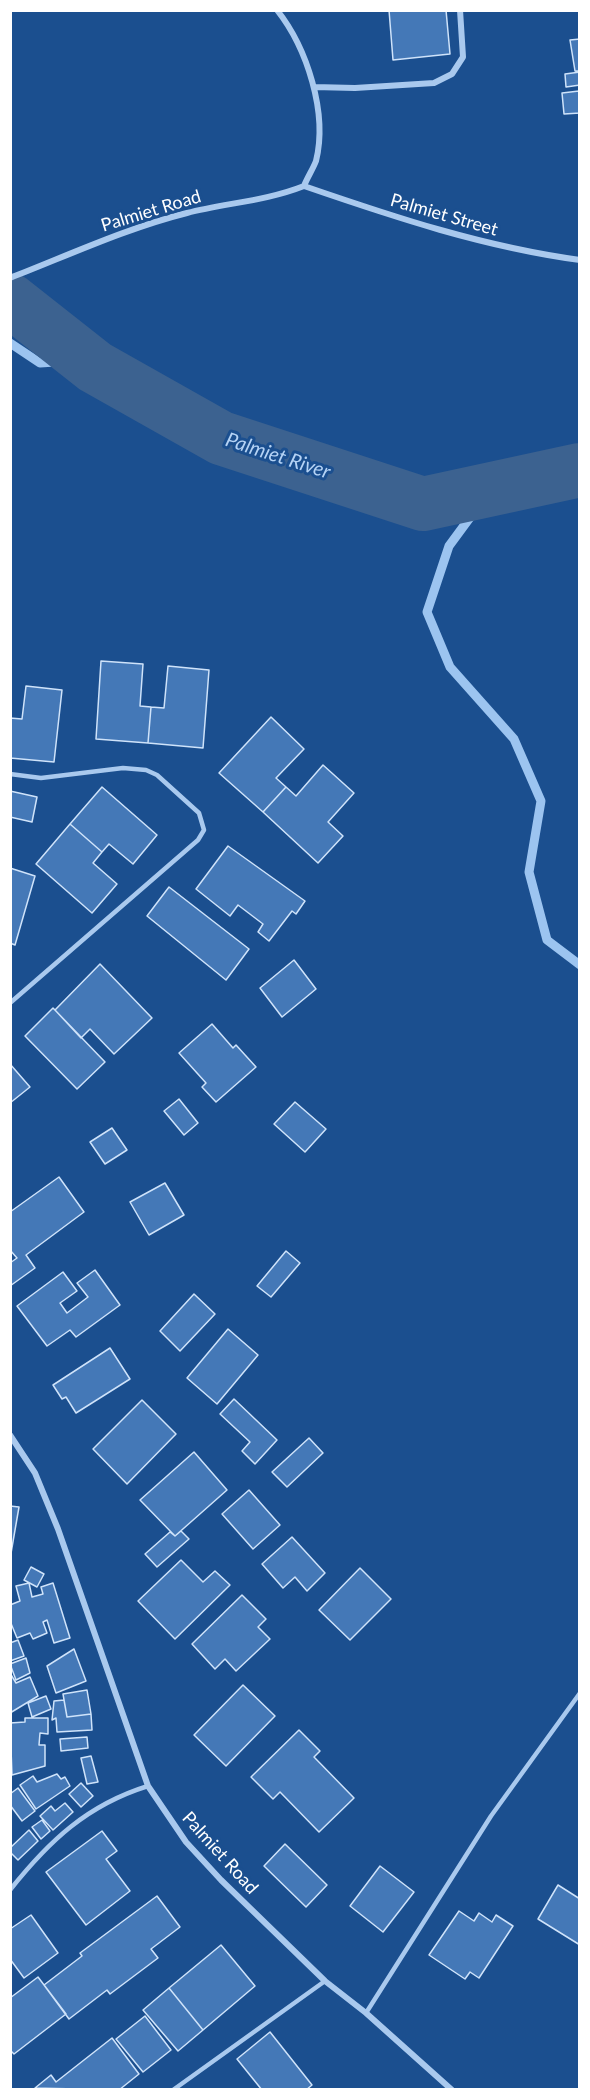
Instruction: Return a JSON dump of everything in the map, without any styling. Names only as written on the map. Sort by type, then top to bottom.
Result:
[{"type":"street","points":[[278,10],[305,58],[318,108],[316,161],[304,186]]},
{"type":"street","points":[[314,87],[355,88],[434,83],[452,74],[463,57],[460,10]]},
{"type":"street","name":"Palmiet Road","points":[[10,278],[129,231],[188,212],[278,196],[304,186]]},
{"type":"street","name":"Palmiet Street","points":[[304,186],[409,222],[523,252],[579,260]]},
{"type":"street","name":"Palmiet Road","points":[[10,1435],[35,1473],[58,1529],[148,1786],[186,1842],[325,1981],[366,2013],[452,2090]]},
{"type":"lane","points":[[10,774],[40,778],[123,768],[146,770],[157,775],[199,813],[204,830],[198,840],[10,1003]]},
{"type":"lane","points":[[366,2013],[491,1815],[579,1693]]},
{"type":"lane","points":[[10,1890],[33,1862],[75,1823],[115,1796],[148,1786]]},
{"type":"lane","points":[[173,2090],[325,1981]]},
{"type":"building","points":[[389,10],[446,10],[450,54],[393,60]]},
{"type":"building","points":[[580,39],[580,71],[575,71],[570,40]]},
{"type":"building","points":[[580,72],[580,85],[566,87],[565,74]]},
{"type":"building","points":[[579,91],[580,113],[564,114],[562,93]]},
{"type":"building","points":[[101,661],[143,664],[140,706],[151,707],[148,743],[96,739]]},
{"type":"building","points":[[168,666],[209,670],[203,748],[148,743],[151,707],[164,708]]},
{"type":"building","points":[[26,686],[62,690],[54,762],[10,758],[10,718],[22,719]]},
{"type":"building","points":[[271,717],[304,749],[276,778],[286,787],[263,812],[219,773]]},
{"type":"building","points":[[323,765],[354,793],[328,822],[343,836],[318,863],[263,812],[286,787],[296,796]]},
{"type":"building","points":[[102,787],[157,835],[133,864],[109,844],[102,852],[70,824]]},
{"type":"building","points":[[10,791],[37,797],[32,822],[10,817]]},
{"type":"building","points":[[70,824],[102,852],[93,863],[117,884],[92,913],[36,864]]},
{"type":"building","points":[[228,846],[305,901],[296,914],[292,911],[269,941],[258,932],[263,924],[238,905],[230,916],[196,889]]},
{"type":"building","points":[[10,868],[35,876],[15,945],[10,943]]},
{"type":"building","points":[[169,887],[249,949],[226,980],[147,916]]},
{"type":"building","points":[[294,960],[316,989],[282,1017],[260,988]]},
{"type":"building","points":[[100,964],[152,1018],[114,1054],[90,1029],[81,1038],[55,1010]]},
{"type":"building","points":[[53,1008],[105,1062],[77,1089],[25,1036]]},
{"type":"building","points":[[212,1024],[233,1048],[236,1045],[256,1067],[216,1102],[202,1087],[206,1083],[179,1053]]},
{"type":"building","points":[[10,1064],[30,1087],[10,1103]]},
{"type":"building","points":[[179,1099],[198,1123],[184,1135],[164,1111]]},
{"type":"building","points":[[295,1102],[326,1129],[305,1152],[274,1124]]},
{"type":"building","points":[[112,1128],[127,1150],[105,1164],[90,1142]]},
{"type":"building","points":[[59,1177],[84,1212],[26,1255],[35,1268],[10,1286],[10,1263],[17,1258],[10,1250],[10,1212]]},
{"type":"building","points":[[165,1183],[184,1215],[149,1235],[130,1202]]},
{"type":"building","points":[[286,1251],[300,1263],[271,1297],[257,1286]]},
{"type":"building","points":[[95,1270],[120,1305],[76,1337],[70,1330],[47,1346],[17,1306],[63,1272],[77,1291],[60,1303],[67,1313],[88,1297],[77,1283]]},
{"type":"building","points":[[194,1294],[215,1314],[180,1351],[160,1331]]},
{"type":"building","points":[[228,1329],[258,1355],[217,1404],[187,1378]]},
{"type":"building","points":[[110,1348],[130,1379],[76,1413],[66,1397],[62,1399],[53,1385]]},
{"type":"building","points":[[234,1399],[277,1440],[255,1464],[242,1451],[250,1442],[220,1414]]},
{"type":"building","points":[[142,1400],[176,1434],[127,1484],[93,1449]]},
{"type":"building","points":[[309,1438],[323,1453],[287,1487],[272,1472]]},
{"type":"building","points":[[194,1452],[227,1490],[175,1536],[140,1500]]},
{"type":"building","points":[[249,1490],[280,1525],[253,1549],[222,1514]]},
{"type":"building","points":[[10,1506],[19,1507],[10,1559]]},
{"type":"building","points":[[181,1531],[189,1539],[157,1567],[145,1554],[170,1532],[175,1536]]},
{"type":"building","points":[[292,1537],[325,1573],[307,1591],[295,1577],[283,1588],[262,1564]]},
{"type":"building","points":[[181,1560],[203,1582],[215,1571],[230,1585],[175,1639],[138,1601]]},
{"type":"building","points":[[31,1567],[44,1574],[37,1587],[24,1580]]},
{"type":"building","points":[[360,1568],[391,1599],[350,1640],[319,1610]]},
{"type":"building","points":[[29,1583],[32,1597],[43,1594],[41,1587],[53,1583],[70,1638],[54,1643],[47,1620],[43,1622],[47,1633],[33,1639],[30,1633],[17,1638],[10,1621],[10,1605],[20,1601],[16,1586]]},
{"type":"building","points":[[242,1595],[266,1619],[258,1627],[270,1639],[236,1671],[225,1659],[215,1669],[192,1644]]},
{"type":"building","points":[[18,1640],[24,1656],[10,1661],[10,1643]]},
{"type":"building","points":[[74,1649],[86,1681],[56,1693],[47,1666]]},
{"type":"building","points":[[26,1658],[30,1673],[16,1680],[10,1664]]},
{"type":"building","points":[[10,1673],[16,1683],[30,1677],[38,1696],[10,1713]]},
{"type":"building","points":[[243,1685],[275,1716],[226,1766],[194,1735]]},
{"type":"building","points":[[87,1690],[91,1714],[67,1717],[63,1694]]},
{"type":"building","points":[[46,1696],[51,1709],[32,1717],[28,1703]]},
{"type":"building","points":[[64,1700],[67,1717],[91,1714],[92,1730],[57,1732],[56,1718],[52,1720],[54,1701]]},
{"type":"building","points":[[25,1718],[48,1718],[48,1734],[40,1733],[39,1745],[45,1745],[45,1766],[12,1775],[10,1723],[25,1722]]},
{"type":"building","points":[[299,1730],[320,1751],[314,1757],[354,1798],[319,1832],[280,1792],[273,1799],[251,1777]]},
{"type":"building","points":[[87,1737],[88,1748],[61,1751],[60,1739]]},
{"type":"building","points":[[91,1756],[98,1782],[87,1784],[81,1758]]},
{"type":"building","points":[[57,1774],[61,1779],[65,1777],[70,1786],[36,1809],[20,1785],[33,1776],[37,1782]]},
{"type":"building","points":[[81,1783],[93,1796],[81,1807],[69,1794]]},
{"type":"building","points":[[18,1788],[35,1811],[22,1821],[10,1805],[10,1794]]},
{"type":"building","points":[[65,1803],[73,1812],[53,1830],[40,1816],[51,1806],[55,1811]]},
{"type":"building","points":[[42,1820],[50,1831],[41,1839],[32,1827]]},
{"type":"building","points":[[29,1830],[38,1841],[18,1860],[10,1852],[10,1848]]},
{"type":"building","points":[[102,1831],[117,1851],[106,1859],[130,1891],[86,1925],[46,1872]]},
{"type":"building","points":[[285,1844],[327,1885],[306,1907],[264,1866]]},
{"type":"building","points":[[380,1866],[414,1892],[383,1932],[350,1906]]},
{"type":"building","points":[[558,1885],[580,1899],[580,1945],[538,1919]]},
{"type":"building","points":[[157,1896],[180,1927],[151,1949],[158,1958],[110,1994],[107,1990],[69,2019],[44,1985],[82,1956],[80,1953]]},
{"type":"building","points":[[459,1911],[474,1921],[479,1913],[492,1922],[496,1915],[513,1926],[479,1978],[470,1972],[465,1979],[429,1955]]},
{"type":"building","points":[[31,1915],[58,1953],[24,1978],[10,1959],[10,1929]]},
{"type":"building","points":[[221,1945],[255,1986],[203,2030],[169,1988]]},
{"type":"building","points":[[38,1977],[66,2014],[14,2054],[10,2050],[10,1998]]},
{"type":"building","points":[[169,1988],[203,2030],[178,2051],[143,2010]]},
{"type":"building","points":[[145,2016],[171,2050],[143,2072],[116,2039]]},
{"type":"building","points":[[270,2032],[312,2085],[306,2090],[262,2090],[237,2059]]},
{"type":"building","points":[[112,2038],[139,2074],[119,2090],[35,2088],[51,2075],[56,2082]]},
{"type":"waterway","name":"Palmiet River","points":[[10,300],[95,367],[221,438],[423,504],[580,470]]},
{"type":"waterway","points":[[10,343],[40,363],[86,360]]},
{"type":"waterway","points":[[491,489],[449,546],[427,612],[450,667],[514,739],[541,801],[529,872],[547,940],[580,965]]}]
